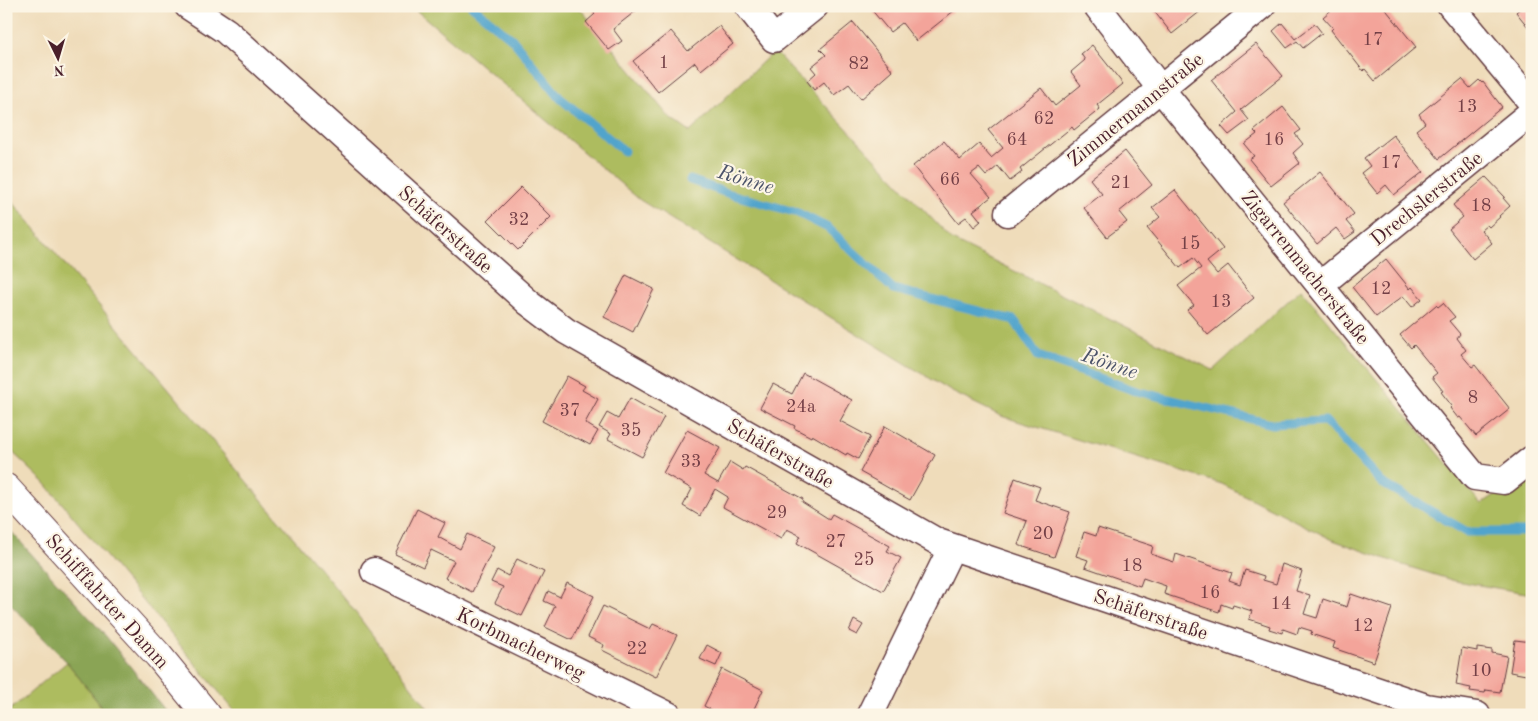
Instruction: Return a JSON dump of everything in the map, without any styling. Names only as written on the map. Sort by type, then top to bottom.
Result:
[{"type":"main road","name":"Schifffahrter Damm","points":[[6,488],[158,655],[207,715]]},
{"type":"street","name":"Schäferstraße","points":[[188,6],[226,31],[529,303],[566,331],[938,542],[1426,707],[1477,715]]},
{"type":"street","points":[[748,6],[774,39],[815,6]]},
{"type":"street","name":"Zigarrenmacherstraße","points":[[1097,6],[1160,88],[1475,476],[1504,480],[1532,459]]},
{"type":"street","name":"Zimmermannstraße","points":[[1008,213],[1262,6]]},
{"type":"street","points":[[1451,6],[1532,103]]},
{"type":"street","name":"Drechslerstraße","points":[[1320,285],[1532,112]]},
{"type":"street","points":[[870,715],[952,547]]},
{"type":"street","name":"Korbmacherweg","points":[[374,571],[668,715]]},
{"type":"green space","points":[[411,6],[578,6],[669,117],[690,132],[774,51],[952,240],[1213,370],[1301,289],[1481,504],[1532,471],[1532,594],[1455,581],[1403,565],[1333,540],[1222,484],[1001,416],[952,392],[640,200]]},
{"type":"green space","points":[[6,194],[349,604],[433,715],[238,715],[45,483],[6,446]]},
{"type":"green space","points":[[6,526],[105,635],[169,715],[108,715],[67,662],[6,600]]},
{"type":"green space","points":[[67,662],[108,715],[6,715],[6,713]]},
{"type":"building","points":[[589,6],[642,6],[613,29],[622,41],[609,50],[586,22],[595,14]]},
{"type":"building","points":[[873,6],[960,6],[916,41],[902,23],[890,32],[870,8]]},
{"type":"building","points":[[1150,6],[1207,6],[1172,34]]},
{"type":"building","points":[[1336,6],[1383,6],[1416,47],[1375,81],[1365,69],[1363,71],[1323,17]]},
{"type":"building","points":[[1523,6],[1532,6],[1532,32],[1516,12]]},
{"type":"building","points":[[853,22],[893,71],[861,99],[849,84],[834,95],[824,82],[814,90],[807,81],[816,73],[811,67],[826,55],[820,49]]},
{"type":"building","points":[[1282,23],[1295,39],[1315,24],[1322,33],[1303,48],[1297,41],[1287,48],[1273,31]]},
{"type":"building","points":[[719,26],[733,44],[701,70],[695,62],[658,92],[633,61],[671,31],[688,51]]},
{"type":"building","points":[[1256,44],[1283,76],[1241,110],[1249,120],[1229,135],[1221,126],[1237,112],[1211,80]]},
{"type":"building","points":[[1092,45],[1123,84],[1097,105],[1100,109],[1074,130],[1072,127],[1020,169],[1022,172],[1010,181],[998,166],[986,176],[979,168],[971,174],[991,197],[973,211],[981,221],[974,227],[966,217],[958,223],[913,166],[944,141],[960,160],[979,144],[991,158],[1003,148],[988,130],[1041,88],[1055,106],[1081,85],[1071,72],[1085,60],[1081,54]]},
{"type":"building","points":[[1462,79],[1470,88],[1479,80],[1483,82],[1502,107],[1439,159],[1416,130],[1425,123],[1419,114]]},
{"type":"building","points":[[1283,107],[1301,130],[1295,134],[1303,144],[1293,153],[1300,163],[1271,186],[1249,159],[1254,156],[1244,144],[1257,134],[1254,131]]},
{"type":"building","points":[[1393,135],[1423,172],[1394,195],[1386,185],[1377,193],[1361,173],[1370,166],[1364,158]]},
{"type":"building","points":[[1125,151],[1152,185],[1119,212],[1127,222],[1107,237],[1084,208],[1102,194],[1090,179]]},
{"type":"building","points":[[1320,172],[1354,214],[1346,221],[1355,232],[1345,239],[1336,228],[1317,244],[1283,202]]},
{"type":"building","points":[[1486,177],[1505,197],[1503,198],[1510,206],[1489,227],[1487,225],[1481,230],[1492,243],[1473,259],[1449,229],[1463,217],[1453,205]]},
{"type":"building","points":[[521,187],[551,217],[518,250],[488,220]]},
{"type":"building","points":[[1175,190],[1223,249],[1207,262],[1217,274],[1228,265],[1254,298],[1208,335],[1187,310],[1194,305],[1178,286],[1201,268],[1193,258],[1180,268],[1147,228],[1160,217],[1152,208]]},
{"type":"building","points":[[1386,259],[1410,289],[1412,287],[1422,299],[1412,307],[1403,296],[1376,317],[1352,287]]},
{"type":"building","points":[[626,275],[654,289],[633,332],[604,317]]},
{"type":"building","points":[[1443,303],[1455,317],[1449,321],[1460,334],[1457,338],[1466,350],[1461,354],[1472,367],[1475,365],[1510,409],[1476,436],[1450,408],[1452,406],[1432,377],[1437,373],[1414,345],[1411,348],[1400,335],[1436,305],[1438,307]]},
{"type":"building","points":[[803,373],[852,400],[840,421],[870,437],[858,459],[847,453],[846,455],[812,435],[811,437],[794,428],[795,426],[760,408],[773,384],[792,394]]},
{"type":"building","points":[[567,376],[585,386],[582,390],[598,399],[585,423],[598,431],[590,445],[542,421]]},
{"type":"building","points":[[630,398],[664,417],[642,457],[608,439],[611,434],[599,427],[607,413],[618,419]]},
{"type":"building","points":[[885,426],[935,455],[910,500],[860,472]]},
{"type":"building","points":[[687,430],[720,448],[704,475],[718,483],[730,462],[743,470],[745,467],[803,499],[802,502],[829,519],[832,514],[890,546],[887,551],[901,558],[883,591],[797,543],[801,536],[787,529],[781,539],[723,507],[728,497],[715,489],[700,516],[683,506],[692,489],[663,473]]},
{"type":"building","points":[[1015,478],[1040,487],[1035,500],[1070,512],[1054,557],[1018,545],[1027,521],[1003,513]]},
{"type":"building","points":[[417,509],[445,523],[438,537],[460,549],[467,534],[494,547],[472,592],[445,578],[454,561],[431,550],[423,567],[395,554]]},
{"type":"building","points":[[1098,528],[1153,546],[1151,554],[1162,558],[1174,562],[1176,554],[1232,573],[1229,581],[1240,585],[1245,570],[1264,576],[1263,580],[1276,584],[1282,564],[1302,571],[1296,591],[1310,595],[1304,614],[1317,618],[1323,599],[1347,607],[1351,594],[1392,608],[1374,662],[1333,648],[1335,642],[1311,634],[1312,631],[1299,627],[1297,634],[1283,629],[1282,633],[1269,629],[1270,626],[1249,619],[1252,611],[1233,605],[1232,608],[1221,604],[1219,612],[1164,594],[1166,586],[1143,578],[1140,586],[1085,567],[1088,560],[1076,556],[1084,532],[1096,536]]},
{"type":"building","points":[[517,559],[544,572],[522,616],[495,603],[503,587],[491,582],[497,570],[508,576]]},
{"type":"building","points":[[567,583],[594,596],[572,640],[545,627],[555,606],[544,601],[548,591],[560,597]]},
{"type":"building","points":[[603,606],[650,629],[653,624],[677,635],[656,677],[602,650],[604,645],[588,637]]},
{"type":"building","points":[[854,620],[863,625],[857,635],[849,631]]},
{"type":"building","points":[[1515,640],[1532,642],[1526,675],[1510,672]]},
{"type":"building","points":[[707,645],[722,653],[716,666],[700,659]]},
{"type":"building","points":[[1462,648],[1477,651],[1477,648],[1492,650],[1492,653],[1507,656],[1500,692],[1486,690],[1485,693],[1470,691],[1471,688],[1456,685]]},
{"type":"building","points":[[722,669],[763,690],[751,715],[721,715],[704,706]]},
{"type":"waterway","name":"Rönne","points":[[472,6],[512,39],[560,98],[624,151]]},
{"type":"waterway","name":"Rönne","points":[[690,180],[727,193],[798,213],[828,228],[893,289],[1014,320],[1038,356],[1136,391],[1272,424],[1325,421],[1382,483],[1467,532],[1532,532]]}]
